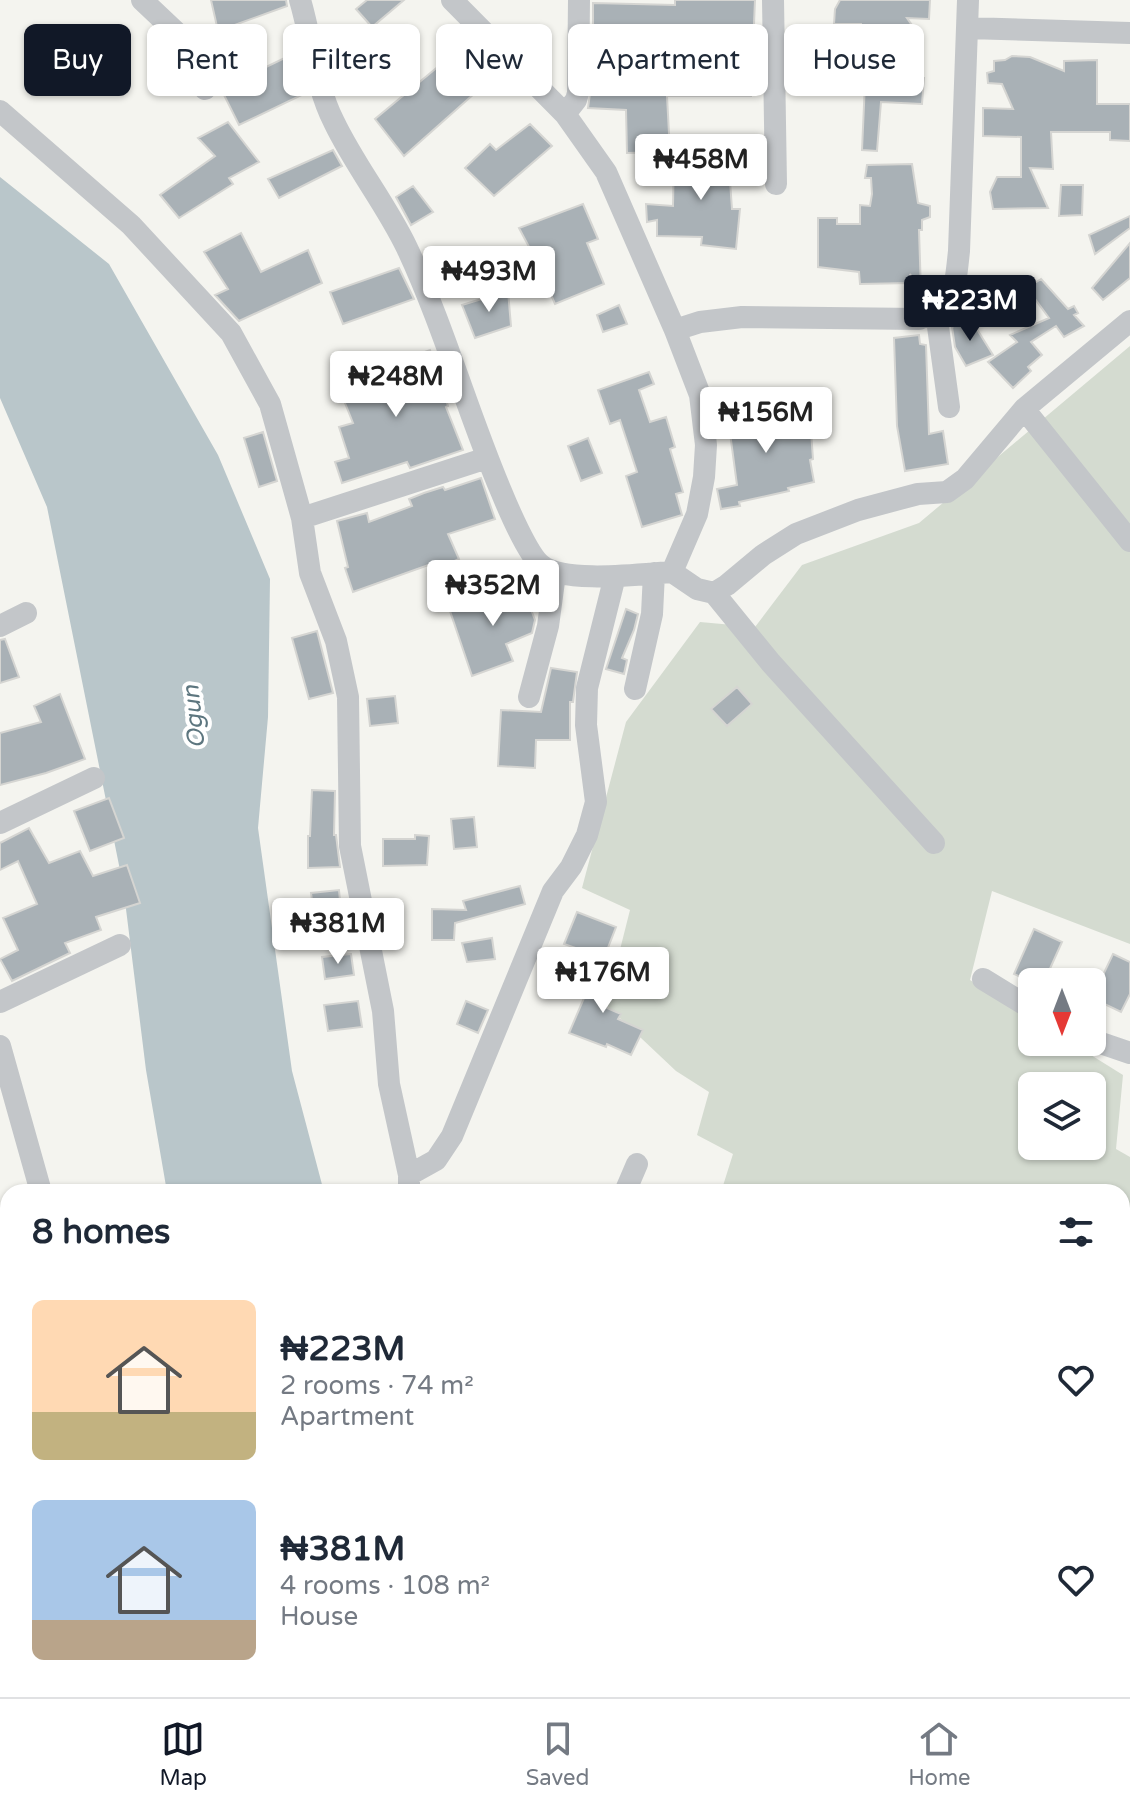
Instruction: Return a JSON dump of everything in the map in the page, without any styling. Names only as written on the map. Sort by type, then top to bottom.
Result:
[{"type":"street","points":[[142,0],[167,24]]},
{"type":"street","points":[[300,0],[321,88],[334,122],[406,245],[455,363],[487,458],[509,511],[538,564],[555,574],[615,576],[663,573],[697,589],[714,593],[771,663],[934,843]]},
{"type":"street","points":[[452,0],[565,114],[606,172],[700,395],[706,445],[697,514],[663,573],[635,689]]},
{"type":"street","points":[[565,114],[578,93],[579,0]]},
{"type":"street","points":[[773,0],[776,184]]},
{"type":"street","points":[[675,330],[700,322],[742,317],[919,319],[936,312],[954,291],[958,267],[968,0]]},
{"type":"street","points":[[968,28],[1130,33]]},
{"type":"street","points":[[0,111],[131,225],[231,333],[270,404],[302,518],[310,573],[336,641],[348,697],[350,846],[383,1011],[389,1084],[409,1183],[436,1160],[452,1136],[553,891],[571,867],[587,835],[596,802],[586,725],[587,688],[597,659],[615,576]]},
{"type":"street","points":[[936,312],[949,407]]},
{"type":"street","points":[[714,593],[796,534],[858,510],[918,494],[947,492],[965,479],[1024,409],[1130,321]]},
{"type":"street","points":[[1024,409],[1130,541]]},
{"type":"street","points":[[302,518],[487,458]]},
{"type":"street","points":[[529,697],[548,626],[555,574]]},
{"type":"street","points":[[0,626],[26,613]]},
{"type":"street","points":[[0,823],[94,778]]},
{"type":"street","points":[[0,1002],[120,945]]},
{"type":"street","points":[[983,979],[1018,1000]]},
{"type":"street","points":[[1106,1045],[1130,1053]]},
{"type":"street","points":[[0,1046],[39,1184]]},
{"type":"street","points":[[628,1184],[637,1164]]},
{"type":"shaded area","points":[[1130,346],[1130,944],[992,891],[970,980],[1018,1010],[1018,1056],[1092,1056],[1123,1075],[1116,1149],[1130,1157],[1130,1184],[724,1184],[733,1154],[697,1135],[709,1092],[676,1071],[606,1005],[630,910],[582,888],[626,722],[700,622],[755,627],[802,565],[919,523]]},
{"type":"water","name":"Ogun","points":[[0,177],[109,264],[218,455],[270,579],[268,717],[258,828],[292,1071],[322,1184],[166,1184],[146,1070],[123,885],[47,507],[0,398]]},
{"type":"building","points":[[211,0],[286,0],[287,6],[237,24],[216,24]]},
{"type":"building","points":[[367,0],[404,0],[376,24],[369,24],[356,9]]},
{"type":"building","points":[[675,0],[755,0],[754,24],[593,24],[593,3],[675,5]]},
{"type":"building","points":[[840,0],[930,0],[929,19],[907,18],[911,24],[834,24],[835,9]]},
{"type":"building","points":[[1012,56],[1030,57],[1064,71],[1064,61],[1097,60],[1097,104],[1130,104],[1130,141],[1110,140],[1110,132],[1051,132],[1053,169],[1030,168],[1048,208],[993,209],[990,192],[997,177],[1021,177],[1021,137],[983,136],[983,108],[1013,109],[1002,84],[988,83],[987,73],[994,71],[994,61]]},
{"type":"building","points":[[283,59],[283,96],[300,96],[239,125],[224,96],[267,96],[267,67]]},
{"type":"building","points":[[436,68],[436,96],[472,96],[404,156],[375,119],[403,96],[420,96],[420,82]]},
{"type":"building","points":[[590,96],[667,96],[670,152],[627,153],[626,110],[588,108]]},
{"type":"building","points":[[864,96],[923,96],[922,104],[881,102],[877,151],[862,150]]},
{"type":"building","points":[[228,122],[259,162],[229,178],[233,184],[179,218],[160,195],[215,156],[198,138]]},
{"type":"building","points":[[530,124],[552,146],[494,196],[465,168],[490,144],[496,150]]},
{"type":"building","points":[[333,150],[342,166],[279,198],[268,179]]},
{"type":"building","points":[[674,154],[731,158],[734,164],[741,164],[742,179],[730,181],[732,209],[740,209],[736,249],[701,245],[702,237],[657,236],[657,220],[647,222],[646,204],[673,206]]},
{"type":"building","points":[[912,164],[918,203],[930,206],[930,217],[922,220],[922,230],[919,230],[921,292],[910,274],[911,283],[860,284],[859,272],[818,267],[818,218],[837,218],[837,224],[860,224],[860,205],[870,206],[872,194],[871,178],[865,178],[867,165]]},
{"type":"building","points":[[1061,185],[1083,185],[1082,215],[1059,216]]},
{"type":"building","points":[[413,186],[433,212],[411,225],[396,197]]},
{"type":"building","points":[[583,204],[598,239],[587,243],[604,284],[555,304],[519,228]]},
{"type":"building","points":[[1130,216],[1130,228],[1095,254],[1089,235]]},
{"type":"building","points":[[241,233],[261,272],[308,250],[322,283],[239,321],[215,295],[228,289],[204,252]]},
{"type":"building","points":[[1130,243],[1130,278],[1103,300],[1092,288]]},
{"type":"building","points":[[399,268],[414,299],[343,324],[330,292]]},
{"type":"building","points":[[1041,279],[1068,309],[1074,306],[1078,313],[1074,315],[1084,326],[1064,337],[1056,326],[1031,342],[1042,355],[1028,367],[1031,371],[1013,388],[988,362],[1017,342],[1010,335],[1049,318],[1027,288]]},
{"type":"building","points":[[1004,284],[1013,308],[986,319],[975,296]]},
{"type":"building","points":[[508,291],[511,326],[475,338],[462,305]]},
{"type":"building","points":[[619,305],[627,324],[603,332],[597,315]]},
{"type":"building","points":[[970,318],[993,355],[966,366],[955,347],[952,327]]},
{"type":"building","points":[[919,335],[920,344],[926,345],[929,434],[943,431],[948,464],[905,471],[897,426],[894,338]]},
{"type":"building","points":[[430,350],[446,407],[463,450],[410,468],[407,462],[342,483],[335,462],[349,458],[339,427],[353,423],[339,388],[367,376],[366,373]]},
{"type":"building","points":[[649,372],[654,384],[639,390],[650,422],[666,417],[675,447],[670,449],[683,492],[676,494],[682,515],[642,527],[626,476],[637,472],[620,420],[610,424],[598,390]]},
{"type":"building","points":[[770,391],[771,434],[811,431],[813,459],[810,460],[814,482],[739,502],[740,506],[721,509],[717,489],[737,485],[730,433],[742,433],[741,392]]},
{"type":"building","points":[[263,432],[277,481],[259,487],[244,438]]},
{"type":"building","points":[[588,438],[602,473],[581,481],[568,446]]},
{"type":"building","points":[[481,478],[495,519],[448,534],[459,559],[437,569],[434,563],[353,592],[345,568],[348,567],[337,521],[367,513],[369,522],[412,506],[409,499],[424,493],[443,487],[445,490]]},
{"type":"building","points":[[522,586],[535,620],[532,633],[506,644],[513,661],[472,676],[450,611]]},
{"type":"building","points":[[626,609],[638,614],[622,658],[627,660],[624,674],[606,669]]},
{"type":"building","points":[[317,631],[333,693],[309,699],[292,638]]},
{"type":"building","points":[[5,639],[19,677],[0,683],[0,640]]},
{"type":"building","points":[[551,668],[577,672],[573,702],[570,702],[570,740],[536,740],[535,768],[498,766],[501,710],[541,712]]},
{"type":"building","points":[[737,687],[752,704],[727,726],[711,709]]},
{"type":"building","points":[[60,694],[85,759],[0,785],[0,733],[41,722],[34,706]]},
{"type":"building","points":[[395,696],[398,723],[370,726],[367,699]]},
{"type":"building","points":[[312,790],[335,791],[334,835],[340,867],[308,868]]},
{"type":"building","points":[[109,798],[124,838],[90,851],[74,811]]},
{"type":"building","points":[[474,817],[477,847],[454,849],[451,819]]},
{"type":"building","points":[[29,828],[49,863],[80,851],[93,876],[127,865],[140,903],[96,917],[101,930],[65,943],[70,953],[12,981],[0,959],[18,950],[3,918],[37,904],[18,861],[0,870],[0,843]]},
{"type":"building","points":[[415,835],[429,836],[427,865],[383,866],[383,839],[415,839]]},
{"type":"building","points":[[520,886],[525,904],[455,923],[454,940],[432,940],[432,909],[466,910],[463,901]]},
{"type":"building","points":[[339,890],[341,912],[314,916],[311,893]]},
{"type":"building","points":[[577,912],[616,927],[604,958],[564,944]]},
{"type":"building","points":[[1034,929],[1062,942],[1050,968],[1018,968],[1018,976],[1014,974]]},
{"type":"building","points":[[492,938],[495,959],[467,962],[462,943]]},
{"type":"building","points":[[351,954],[354,975],[325,979],[322,957]]},
{"type":"building","points":[[1113,954],[1130,962],[1130,994],[1121,1012],[1106,1005],[1106,969]]},
{"type":"building","points":[[596,959],[616,968],[600,1005],[621,1014],[618,1019],[643,1030],[631,1055],[569,1033],[587,991],[582,989]]},
{"type":"building","points":[[358,1001],[362,1027],[328,1031],[324,1005]]},
{"type":"building","points":[[466,1001],[488,1010],[478,1033],[457,1024]]}]
